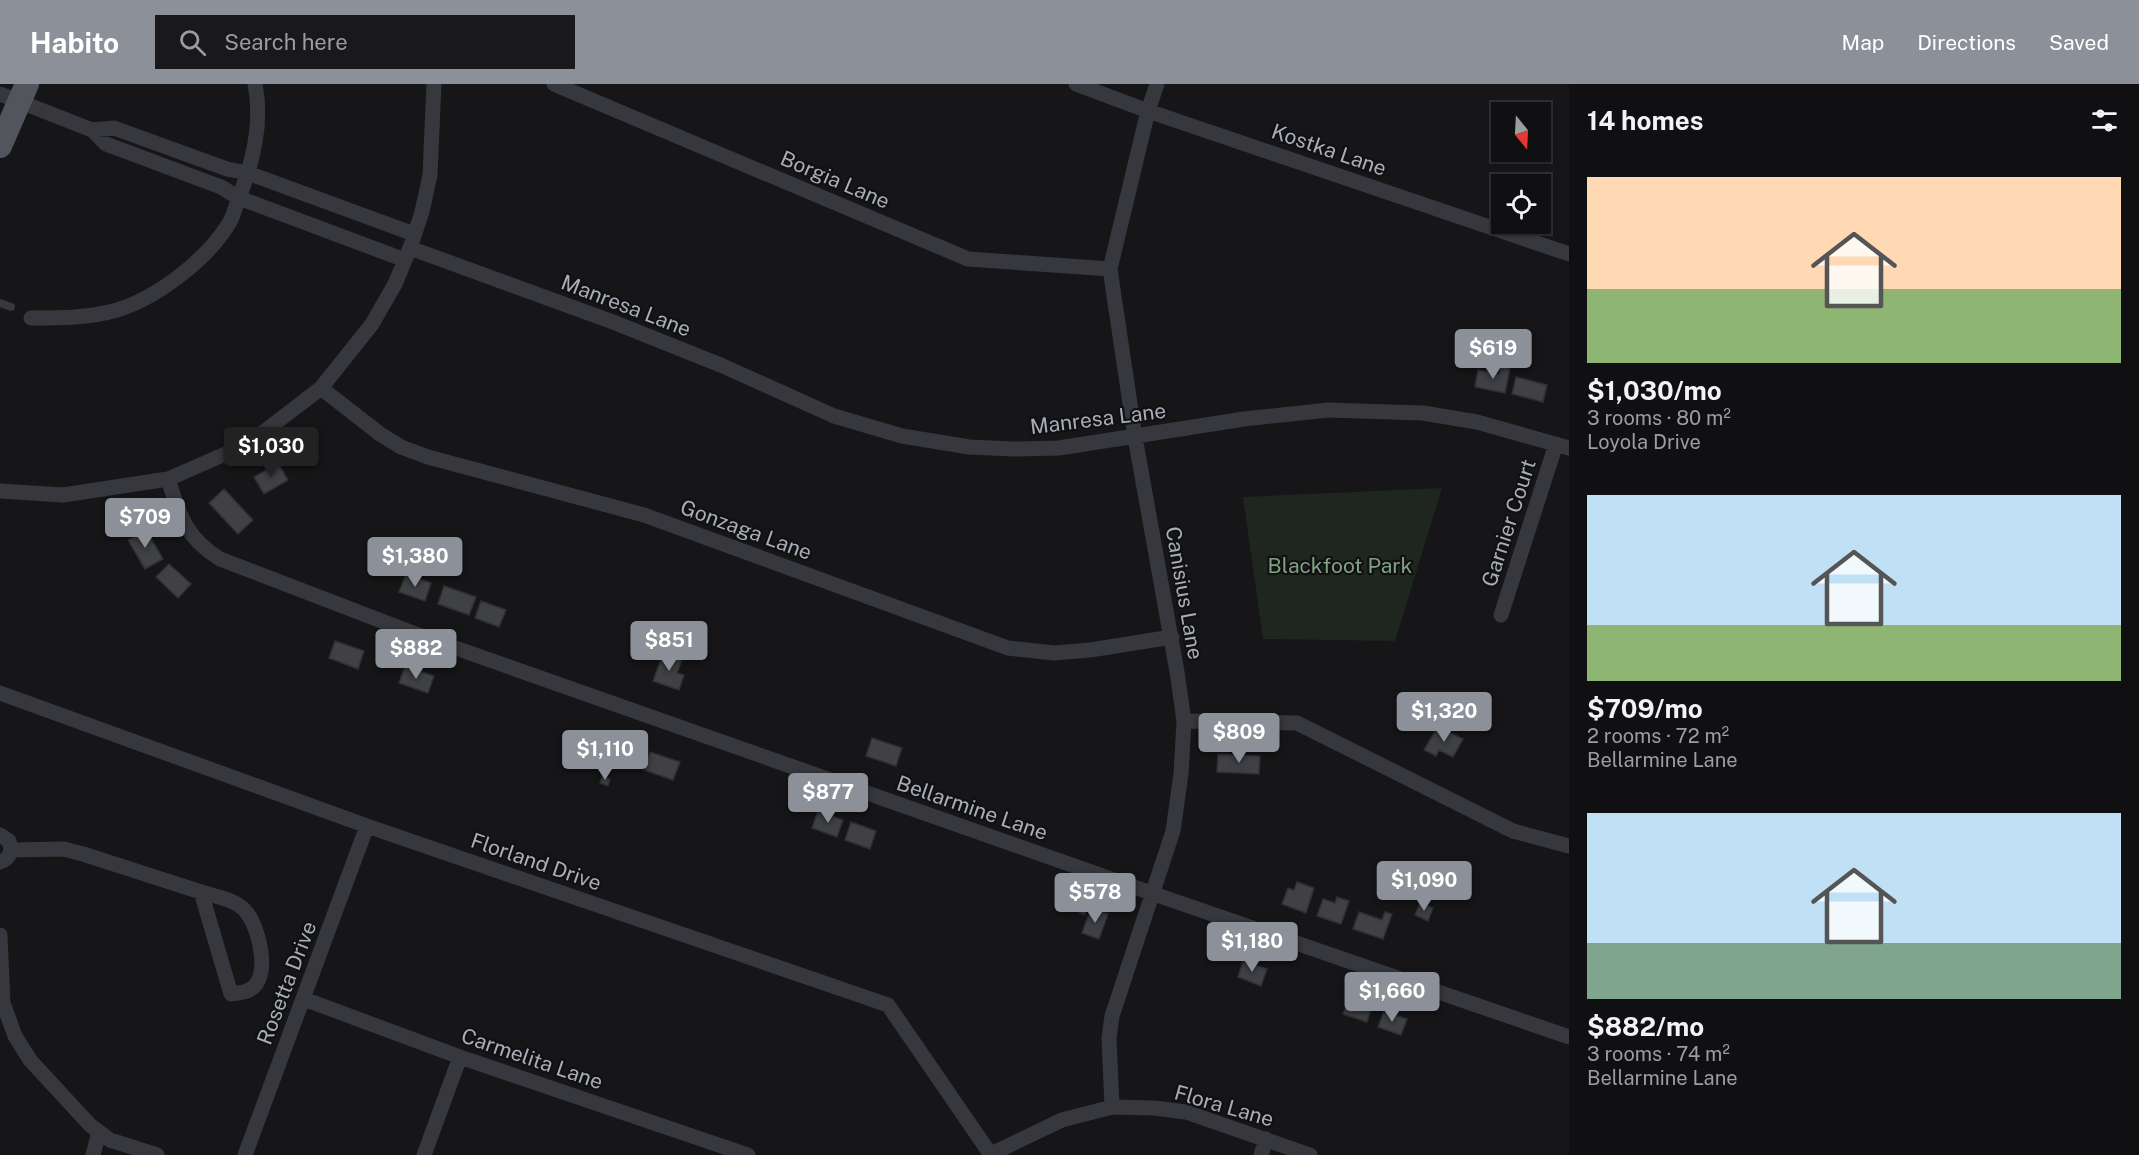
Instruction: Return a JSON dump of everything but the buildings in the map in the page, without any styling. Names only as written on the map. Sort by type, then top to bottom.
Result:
[{"type":"main road","points":[[0,146],[15,93]]},
{"type":"street","points":[[31,318],[76,318],[118,310],[157,291],[193,266],[228,225],[248,173],[257,129],[258,99],[255,84]]},
{"type":"street","points":[[0,490],[63,495],[168,479],[248,444],[321,388],[372,324],[395,284],[410,247],[430,176],[434,84]]},
{"type":"street","name":"Borgia Lane","points":[[554,84],[968,259],[1110,269]]},
{"type":"street","name":"Kostka Lane","points":[[1076,84],[1148,111],[1569,254]]},
{"type":"street","name":"Canisius Lane","points":[[1112,1107],[1109,1038],[1112,1016],[1173,831],[1181,774],[1184,721],[1172,637],[1135,437],[1110,269],[1148,111],[1157,84]]},
{"type":"street","name":"Manresa Lane","points":[[15,93],[92,130],[106,144],[221,187],[239,198],[410,247]]},
{"type":"street","name":"Manresa Lane","points":[[92,130],[114,128],[228,169],[248,173],[410,247],[690,353],[834,416],[902,436],[969,447],[1059,448],[1244,419],[1329,410],[1423,413],[1477,422],[1562,446]]},
{"type":"street","name":"Gonzaga Lane","points":[[321,388],[380,434],[401,447],[428,457],[644,515],[1008,648],[1063,652],[1172,637]]},
{"type":"street","name":"Garnier Court","points":[[1502,615],[1562,446]]},
{"type":"street","name":"Bellarmine Lane","points":[[168,479],[182,520],[201,548],[220,559],[424,637],[1154,894],[1569,1037]]},
{"type":"street","name":"Florland Drive","points":[[0,693],[367,826],[888,1005],[990,1155]]},
{"type":"street","points":[[1184,721],[1297,723],[1513,831],[1569,846]]},
{"type":"street","name":"Rosetta Drive","points":[[245,1155],[367,826]]},
{"type":"street","points":[[0,835],[9,841],[11,850],[7,858],[0,862]]},
{"type":"street","points":[[11,850],[64,849],[228,900],[247,912],[258,937],[263,964],[259,979],[250,990],[231,994],[201,892]]},
{"type":"street","points":[[0,935],[3,1003],[15,1036],[30,1060],[99,1132],[110,1140],[157,1155]]},
{"type":"street","name":"Carmelita Lane","points":[[304,999],[460,1057],[748,1155]]},
{"type":"street","points":[[424,1155],[460,1057]]},
{"type":"street","name":"Flora Lane","points":[[990,1155],[1062,1120],[1112,1107],[1154,1108],[1186,1112],[1310,1155]]},
{"type":"street","points":[[93,1155],[99,1132]]},
{"type":"street","points":[[1262,1155],[1266,1139]]},
{"type":"lane","points":[[159,164],[166,147]]},
{"type":"lane","points":[[0,303],[11,307]]},
{"type":"green space","name":"Blackfoot Park","points":[[1442,488],[1395,641],[1263,639],[1243,497]]}]
